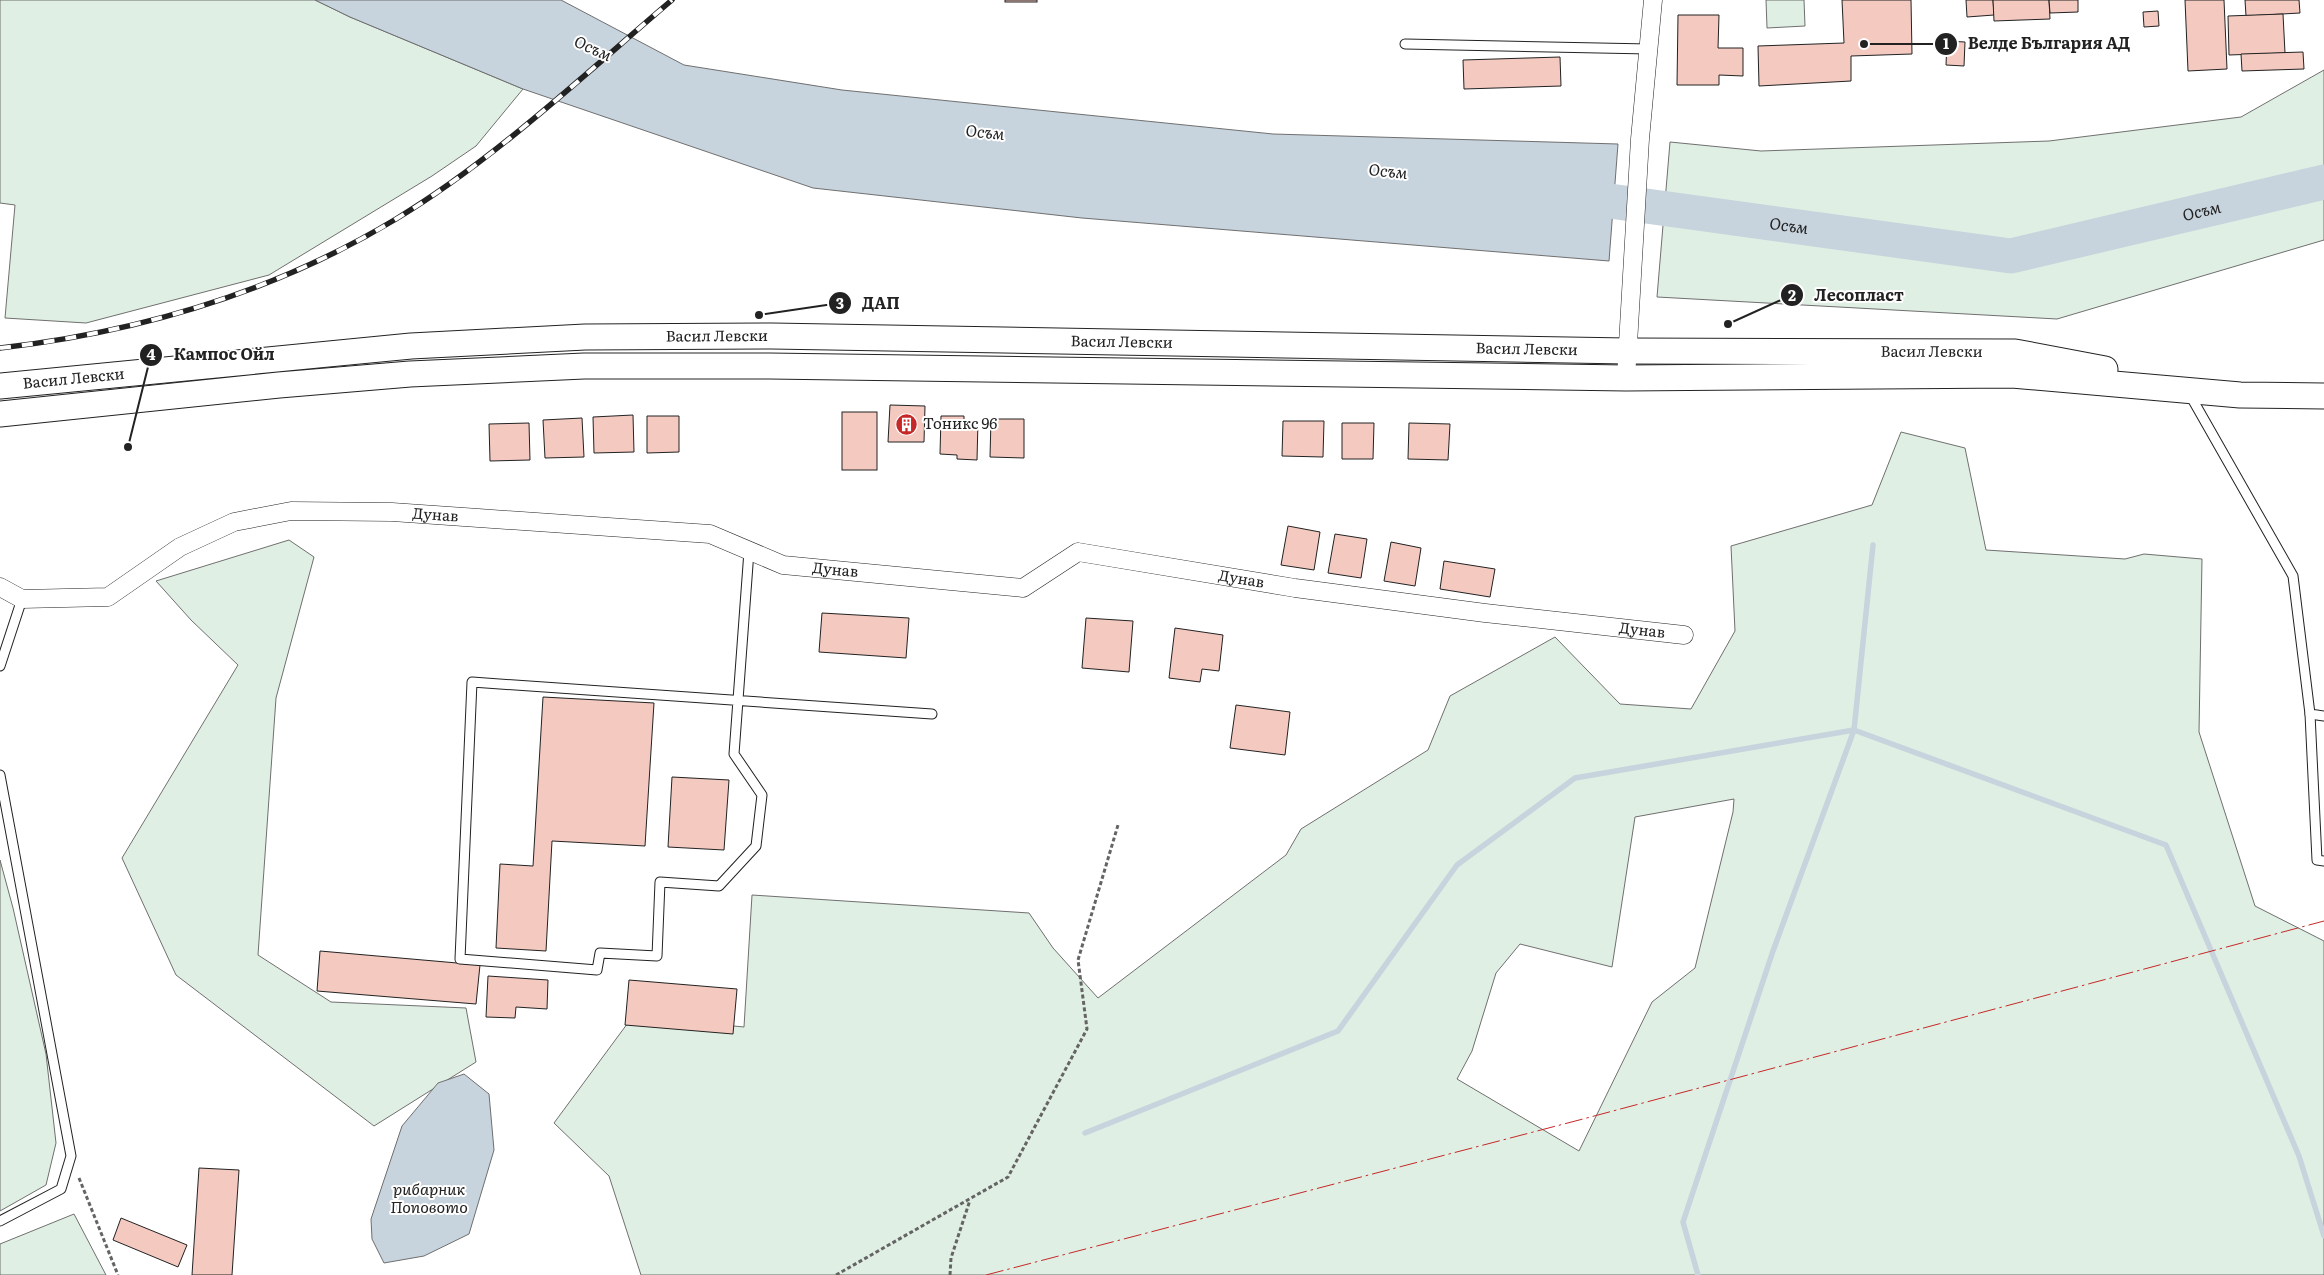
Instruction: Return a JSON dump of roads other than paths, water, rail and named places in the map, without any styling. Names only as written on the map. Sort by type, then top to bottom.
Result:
[{"type":"main road","name":"Васил Левски","points":[[0,386],[145,370],[411,346],[586,337],[782,336],[1628,351],[2014,352],[2240,394]]},
{"type":"main road","name":"Васил Левски","points":[[0,414],[279,385],[410,374],[584,366],[769,366],[1626,378],[2012,375],[2240,394],[2324,396]]},
{"type":"street","points":[[1626,378],[1640,140],[1653,0]]},
{"type":"street","name":"Дунав","points":[[0,587],[22,599],[108,597],[180,547],[234,522],[291,511],[392,512],[710,534],[784,565],[1024,588],[1078,552],[1295,588],[1485,613],[1684,635]]},
{"type":"lane","points":[[1405,44],[1649,49]]},
{"type":"lane","points":[[2187,390],[2293,576],[2310,714],[2318,860],[2324,861]]},
{"type":"lane","points":[[749,551],[738,699],[734,754],[762,795],[756,846],[719,886],[660,882],[657,956],[600,953],[598,970],[460,959],[472,682],[738,699],[932,714]]},
{"type":"lane","points":[[0,666],[22,599]]},
{"type":"lane","points":[[2310,714],[2324,716]]},
{"type":"lane","points":[[0,776],[71,1156],[61,1189],[0,1221]]},
{"type":"water","points":[[315,0],[561,0],[684,65],[842,90],[1273,134],[1618,144],[1609,261],[1082,218],[813,188],[523,89],[350,17]]},
{"type":"water","name":"рибарник Поповото","points":[[464,1074],[489,1094],[494,1150],[469,1234],[424,1256],[384,1263],[372,1239],[371,1219],[402,1126],[438,1083]]},
{"type":"waterway","name":"Осъм","points":[[1566,195],[2011,256],[2324,182]]},
{"type":"waterway","points":[[1873,545],[1854,730],[2166,845],[2299,1156],[2324,1236]]},
{"type":"waterway","points":[[1085,1133],[1338,1031],[1457,865],[1575,778],[1854,730],[1773,951],[1683,1222],[1698,1275]]},
{"type":"railway","points":[[0,348],[104,331],[205,305],[303,268],[350,245],[396,219],[468,170],[538,115],[672,0]]},
{"type":"place","name":"Велде България АД","points":[[1864,44]]},
{"type":"place","name":"ДАП","points":[[759,315]]},
{"type":"place","name":"Лесопласт","points":[[1728,324]]},
{"type":"place","name":"Тоникс 96","points":[[907,424]]},
{"type":"place","name":"Кампос Ойл","points":[[128,447]]}]
